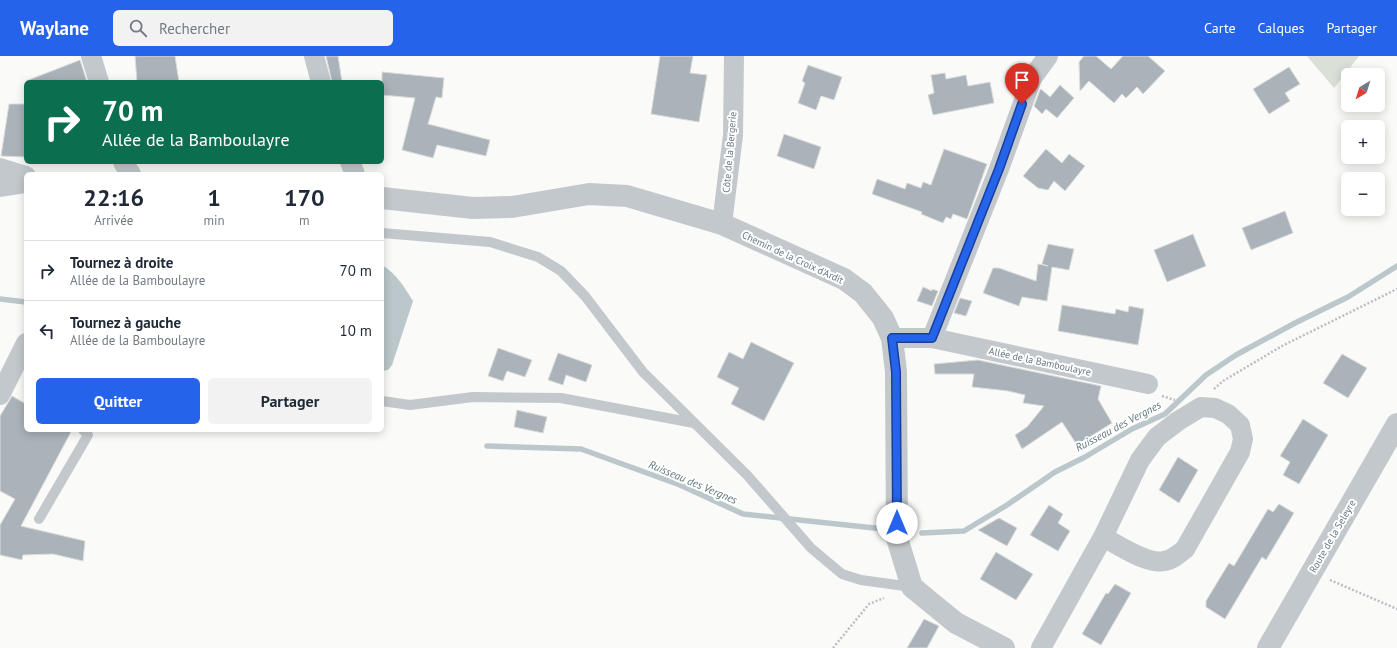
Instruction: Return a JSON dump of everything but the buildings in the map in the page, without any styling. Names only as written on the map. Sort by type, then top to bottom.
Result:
[{"type":"street","points":[[91,56],[98,80]]},
{"type":"street","points":[[314,56],[320,80]]},
{"type":"street","name":"Côte de la Bergerie","points":[[722,224],[733,136],[734,56]]},
{"type":"street","points":[[932,338],[999,169],[1032,78],[1048,56]]},
{"type":"street","points":[[0,168],[24,175]]},
{"type":"street","points":[[0,186],[24,182]]},
{"type":"street","name":"Chemin de la Croix d'Ardit","points":[[384,198],[473,208],[512,207],[589,194],[627,196],[722,224],[844,279],[863,293],[883,318],[892,338],[896,372],[897,538],[912,587]]},
{"type":"street","name":"Allée de la Bamboulayre","points":[[892,338],[932,338],[1148,384]]},
{"type":"street","points":[[0,395],[24,347]]},
{"type":"street","points":[[1041,648],[1103,537],[1140,460],[1157,437],[1178,420],[1201,407],[1215,408],[1228,414],[1240,425],[1243,439],[1240,452],[1185,548],[1176,557],[1163,562],[1148,560],[1103,537]]},
{"type":"street","name":"Route de la Seleyre","points":[[1268,648],[1397,424]]},
{"type":"street","points":[[912,587],[956,623],[1004,648]]},
{"type":"lane","points":[[384,233],[490,242],[538,257],[560,271],[585,296],[643,372],[747,475],[811,548],[842,574],[861,580],[912,587]]},
{"type":"lane","points":[[384,401],[410,405],[473,397],[561,398],[694,423]]},
{"type":"lane","points":[[39,519],[88,432]]},
{"type":"path","points":[[1211,391],[1223,381],[1282,346],[1322,328],[1397,289]]},
{"type":"path","points":[[1312,571],[1397,609]]},
{"type":"path","points":[[833,648],[869,604],[912,587]]},
{"type":"shaded area","points":[[1307,56],[1359,56],[1350,68],[1341,68],[1341,79],[1334,88]]},
{"type":"shaded area","points":[[384,267],[396,277],[413,301],[392,365],[388,370],[384,371]]},
{"type":"waterway","name":"Ruisseau des Vergnes","points":[[922,533],[964,531],[1007,505],[1055,472],[1085,457],[1132,429],[1165,414],[1206,375],[1236,355],[1295,323],[1348,297],[1397,266]]},
{"type":"waterway","name":"Ruisseau des Vergnes","points":[[0,299],[24,302]]},
{"type":"waterway","name":"Ruisseau des Vergnes","points":[[487,446],[581,449],[680,485],[743,514],[893,530]]},
{"type":"route","points":[[897,523],[896,372],[892,338],[932,338],[999,169],[1022,104]]}]
